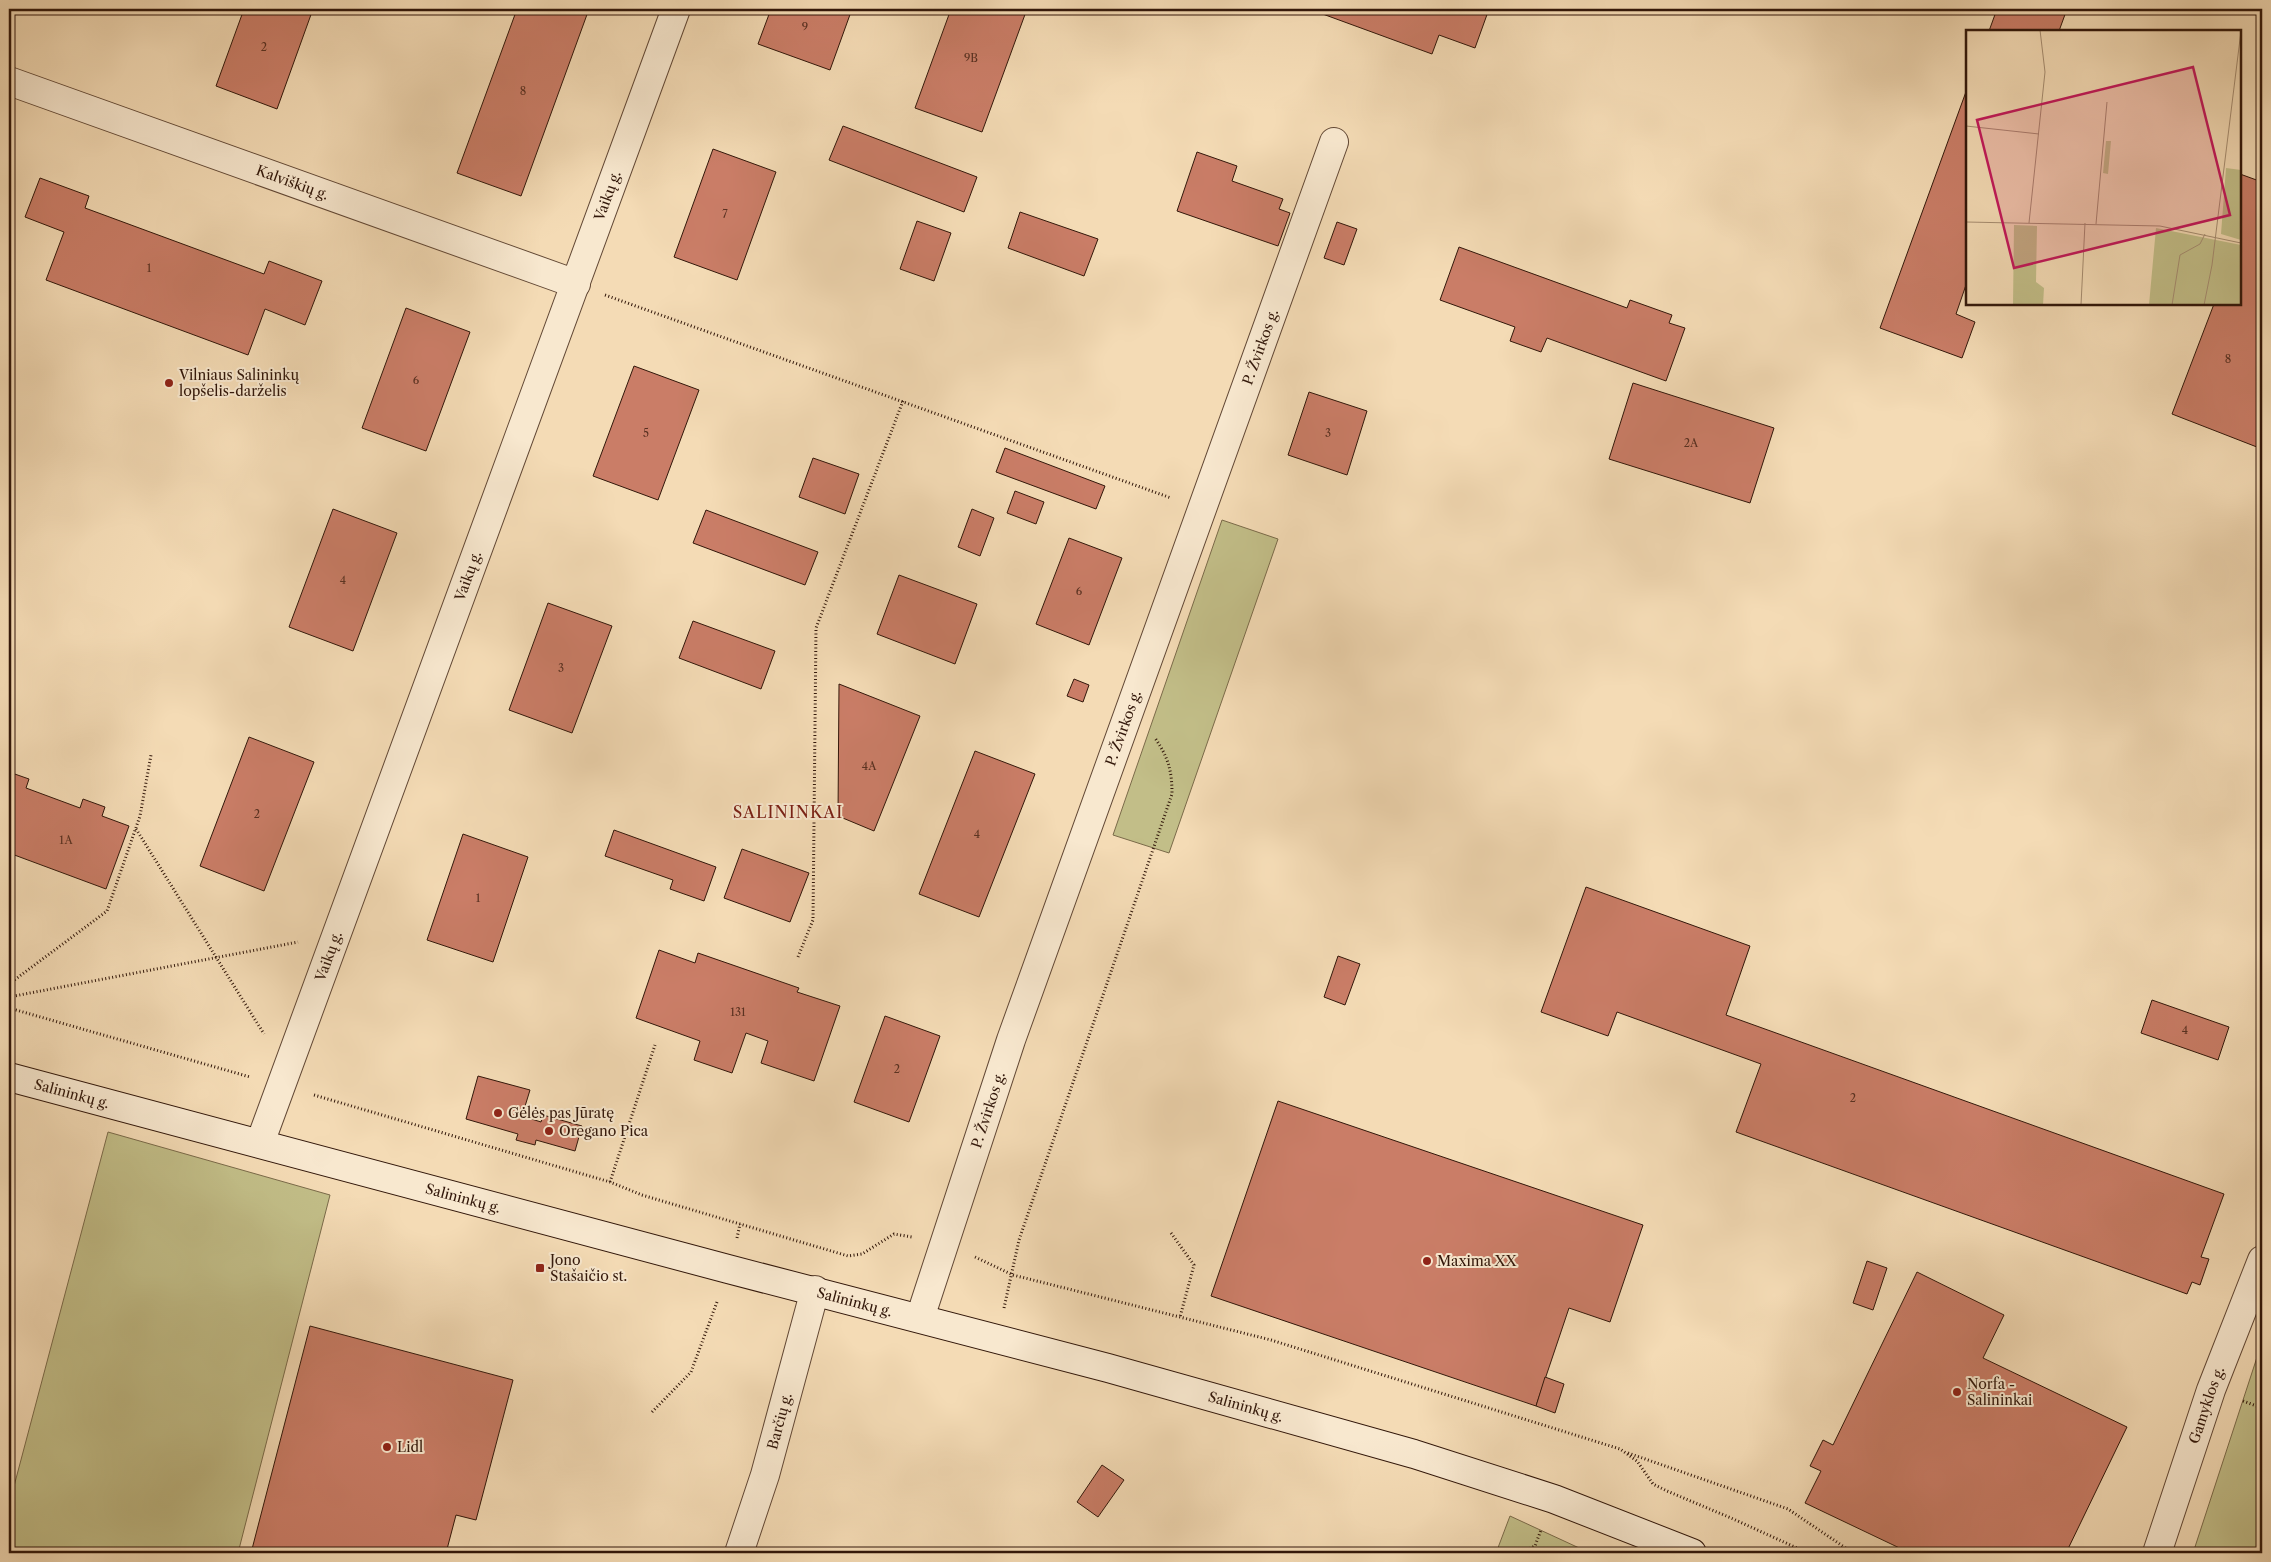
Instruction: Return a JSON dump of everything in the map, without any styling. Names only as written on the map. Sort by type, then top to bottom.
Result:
[{"type":"street","name":"Vaikų g.","points":[[260,1143],[676,9]]},
{"type":"street","name":"Kalviškių g.","points":[[9,81],[576,284]]},
{"type":"street","name":"P. Žvirkos g.","points":[[920,1318],[1011,1040],[1334,142]]},
{"type":"street","name":"Salininkų g.","points":[[9,1077],[728,1269],[1118,1370],[1414,1454],[1554,1499],[1692,1553]]},
{"type":"street","name":"Gamyklos g.","points":[[2157,1553],[2212,1390],[2262,1260]]},
{"type":"street","name":"Barčių g.","points":[[739,1553],[767,1468],[815,1290]]},
{"type":"path","points":[[576,284],[1202,509]]},
{"type":"path","points":[[798,957],[813,920],[816,628],[903,401]]},
{"type":"path","points":[[996,1338],[1013,1275],[1019,1240],[1172,794],[1172,779],[1167,756],[1132,704]]},
{"type":"path","points":[[9,984],[107,911],[136,829],[152,755]]},
{"type":"path","points":[[136,829],[218,958],[284,1078]]},
{"type":"path","points":[[9,997],[337,935]]},
{"type":"path","points":[[9,1008],[284,1078],[610,1182],[642,1195],[848,1256],[862,1254],[894,1234],[906,1235],[986,1260],[1013,1275],[1280,1343],[1625,1452],[1788,1509],[1853,1553]]},
{"type":"path","points":[[610,1182],[655,1045]]},
{"type":"path","points":[[652,1412],[692,1372],[728,1269],[740,1224]]},
{"type":"path","points":[[1170,1233],[1194,1265],[1180,1317]]},
{"type":"path","points":[[1625,1452],[1637,1462],[1654,1484],[1808,1553]]},
{"type":"shaded area","points":[[1222,520],[1278,539],[1169,853],[1113,835]]},
{"type":"shaded area","points":[[108,1132],[330,1195],[238,1553],[9,1553],[9,1505]]},
{"type":"shaded area","points":[[2262,1342],[2262,1553],[2193,1553]]},
{"type":"shaded area","points":[[1510,1516],[1590,1553],[1496,1553]]},
{"type":"building","points":[[244,9],[313,9],[277,109],[216,86]]},
{"type":"building","points":[[517,9],[589,9],[521,196],[457,173]]},
{"type":"building","points":[[771,9],[852,9],[830,70],[758,44]]},
{"type":"building","points":[[951,9],[1027,9],[982,132],[915,108]]},
{"type":"building","points":[[1309,9],[1489,9],[1475,48],[1439,35],[1432,54]]},
{"type":"building","points":[[1997,9],[2067,9],[2059,30],[1989,30]]},
{"type":"building","points":[[1966,92],[1966,285],[1956,314],[1975,322],[1962,358],[1880,328]]},
{"type":"building","points":[[843,126],[977,177],[964,212],[829,160]]},
{"type":"building","points":[[713,149],[776,172],[737,280],[674,257]]},
{"type":"building","points":[[1197,152],[1237,166],[1232,181],[1283,199],[1279,209],[1290,213],[1278,246],[1177,211]]},
{"type":"building","points":[[2241,174],[2262,182],[2262,449],[2172,414],[2214,305],[2241,305]]},
{"type":"building","points":[[40,178],[89,196],[85,208],[264,274],[269,261],[322,281],[305,325],[265,309],[248,355],[46,280],[64,232],[25,217]]},
{"type":"building","points":[[1020,212],[1098,239],[1084,276],[1008,248]]},
{"type":"building","points":[[917,221],[951,233],[934,281],[900,269]]},
{"type":"building","points":[[1337,222],[1357,229],[1344,265],[1324,258]]},
{"type":"building","points":[[1459,247],[1627,308],[1630,300],[1672,315],[1669,323],[1685,328],[1666,381],[1547,338],[1541,352],[1510,341],[1515,327],[1440,300]]},
{"type":"building","points":[[406,308],[470,332],[426,451],[362,428]]},
{"type":"building","points":[[634,366],[699,390],[658,500],[593,476]]},
{"type":"building","points":[[1633,383],[1774,428],[1750,503],[1609,459]]},
{"type":"building","points":[[1309,392],[1367,411],[1347,475],[1288,455]]},
{"type":"building","points":[[1005,448],[1105,486],[1096,509],[996,472]]},
{"type":"building","points":[[813,458],[859,474],[845,514],[799,497]]},
{"type":"building","points":[[1015,491],[1044,502],[1036,524],[1007,513]]},
{"type":"building","points":[[333,509],[397,533],[353,651],[289,627]]},
{"type":"building","points":[[972,509],[994,518],[980,556],[958,547]]},
{"type":"building","points":[[706,510],[818,552],[805,585],[693,543]]},
{"type":"building","points":[[1069,538],[1122,558],[1089,645],[1036,624]]},
{"type":"building","points":[[899,575],[977,604],[955,664],[877,634]]},
{"type":"building","points":[[548,603],[612,626],[572,733],[509,710]]},
{"type":"building","points":[[693,621],[775,651],[761,689],[679,658]]},
{"type":"building","points":[[1074,679],[1089,685],[1083,702],[1067,696]]},
{"type":"building","points":[[839,684],[920,716],[874,831],[838,816]]},
{"type":"building","points":[[249,737],[314,762],[264,891],[200,866]]},
{"type":"building","points":[[975,751],[1035,774],[979,917],[919,894]]},
{"type":"building","points":[[9,772],[29,779],[26,788],[80,808],[83,799],[105,807],[102,816],[129,826],[106,889],[9,853]]},
{"type":"building","points":[[614,830],[716,867],[704,901],[670,889],[673,880],[605,856]]},
{"type":"building","points":[[463,834],[528,857],[493,962],[427,940]]},
{"type":"building","points":[[742,849],[809,873],[790,922],[724,898]]},
{"type":"building","points":[[1586,887],[1750,946],[1726,1015],[2224,1194],[2201,1257],[2209,1259],[2200,1285],[2192,1282],[2187,1294],[1736,1132],[1761,1064],[1617,1012],[1608,1036],[1541,1012]]},
{"type":"building","points":[[659,950],[695,963],[698,953],[799,988],[797,992],[840,1006],[814,1081],[761,1063],[768,1041],[746,1033],[732,1073],[694,1060],[700,1041],[636,1018]]},
{"type":"building","points":[[1338,956],[1360,964],[1345,1005],[1324,997]]},
{"type":"building","points":[[2152,1000],[2229,1027],[2218,1060],[2141,1033]]},
{"type":"building","points":[[885,1016],[940,1036],[909,1122],[854,1102]]},
{"type":"building","points":[[478,1076],[530,1090],[522,1116],[541,1122],[543,1115],[582,1126],[575,1151],[536,1140],[535,1145],[516,1140],[518,1134],[466,1119]]},
{"type":"building","name":"Maxima XX","points":[[1278,1101],[1643,1225],[1610,1322],[1569,1308],[1536,1406],[1211,1296]]},
{"type":"building","points":[[1867,1261],[1887,1268],[1873,1310],[1853,1303]]},
{"type":"building","name":"Norfa - Salininkai","points":[[1917,1272],[2004,1315],[1983,1358],[2127,1427],[2066,1553],[1910,1553],[1805,1503],[1821,1471],[1810,1466],[1823,1440],[1833,1445]]},
{"type":"building","name":"Lidl","points":[[310,1326],[513,1380],[476,1520],[456,1515],[446,1553],[251,1553]]},
{"type":"building","points":[[1545,1377],[1564,1384],[1555,1413],[1536,1406]]},
{"type":"building","points":[[1102,1465],[1124,1480],[1098,1517],[1077,1502]]},
{"type":"place","name":"Vilniaus Salininkų lopšelis-darželis","points":[[169,383]]},
{"type":"place","name":"Gėlės pas Jūratę","points":[[498,1113]]},
{"type":"place","name":"Oregano Pica","points":[[549,1131]]},
{"type":"place","name":"Maxima XX","points":[[1427,1261]]},
{"type":"place","name":"Jono Stašaičio st.","points":[[540,1268]]},
{"type":"place","name":"Norfa - Salininkai","points":[[1957,1392]]},
{"type":"place","name":"Lidl","points":[[387,1447]]},
{"type":"district","name":"SALININKAI","points":[[788,812]]}]
